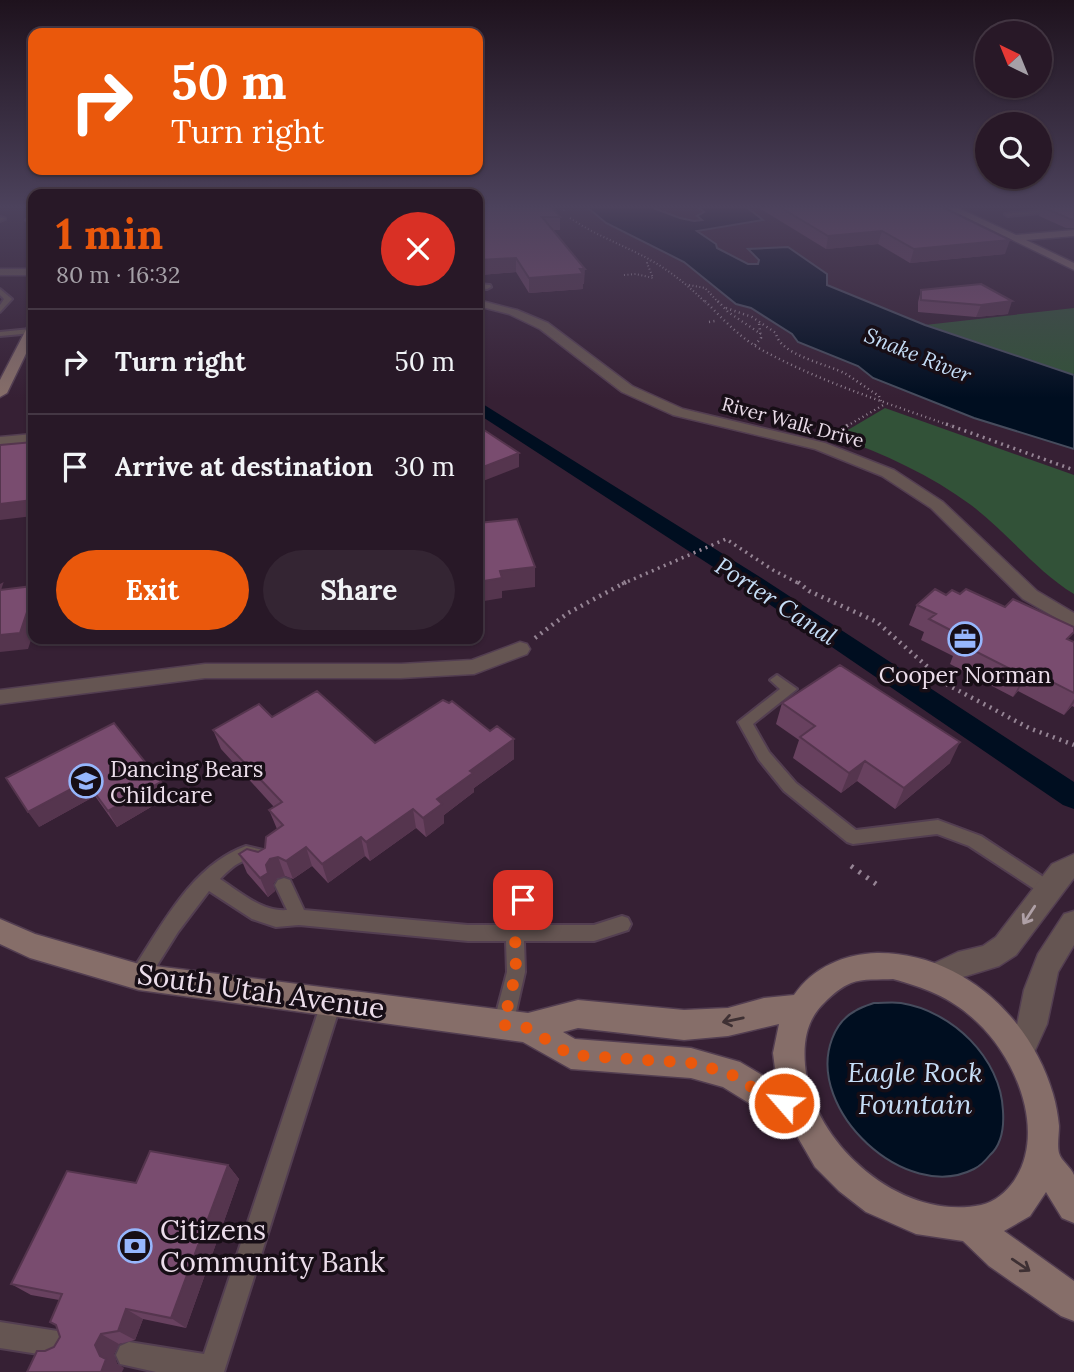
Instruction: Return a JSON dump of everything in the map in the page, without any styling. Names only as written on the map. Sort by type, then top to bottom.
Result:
[{"type":"main road","points":[[0,393],[28,338]]},
{"type":"main road","name":"South Utah Avenue","points":[[0,931],[30,945],[139,977],[516,1026],[578,1014],[684,1025],[728,1022],[764,1012],[800,1008]]},
{"type":"main road","points":[[894,966],[934,977],[966,994],[986,1009],[1021,1046],[1041,1085],[1051,1125],[1047,1164],[1031,1193],[1005,1214],[971,1225],[930,1222],[889,1206],[850,1180],[820,1146],[800,1110],[789,1072],[790,1037],[800,1008],[824,983],[856,968],[894,966]]},
{"type":"main road","name":"South Utah Avenue","points":[[516,1026],[571,1055],[691,1063],[729,1073],[768,1097],[800,1110]]},
{"type":"main road","points":[[1047,1164],[1074,1206]]},
{"type":"main road","points":[[971,1225],[1002,1252],[1074,1303]]},
{"type":"street","points":[[0,272],[28,272]]},
{"type":"street","name":"River Walk Drive","points":[[483,304],[513,312],[544,326],[627,389],[678,412],[820,446],[888,473],[937,505],[1030,595],[1074,622]]},
{"type":"street","points":[[0,441],[28,438]]},
{"type":"street","points":[[0,697],[205,671],[401,671],[474,667],[520,649]]},
{"type":"street","points":[[934,977],[958,965],[989,957],[1006,946],[1061,872],[1074,865]]},
{"type":"street","points":[[1021,1046],[1033,1029],[1037,993],[1045,966],[1074,923]]},
{"type":"lane","points":[[483,287],[487,287]]},
{"type":"lane","points":[[0,291],[8,299],[0,310]]},
{"type":"lane","points":[[0,334],[28,330]]},
{"type":"lane","points":[[777,680],[790,689],[745,722],[764,756],[790,787],[853,837],[938,827],[975,841],[1048,889]]},
{"type":"lane","points":[[139,977],[170,927],[208,880],[231,859],[245,853],[258,856],[264,861]]},
{"type":"lane","points":[[208,880],[258,913],[276,919],[299,917],[468,933],[594,933],[622,924]]},
{"type":"lane","points":[[284,885],[299,917]]},
{"type":"lane","points":[[516,1026],[515,933],[523,900]]},
{"type":"lane","points":[[129,1356],[212,1370],[332,1000]]},
{"type":"lane","points":[[0,1335],[64,1345]]},
{"type":"path","points":[[636,274],[653,278],[648,270]]},
{"type":"path","points":[[624,275],[664,270]]},
{"type":"path","points":[[664,270],[688,285],[733,329],[755,345],[886,404],[1074,470]]},
{"type":"path","points":[[688,285],[705,288],[728,312],[761,334]]},
{"type":"path","points":[[726,308],[747,315],[776,333],[778,342],[794,354],[844,373],[879,396],[881,402]]},
{"type":"path","points":[[709,322],[715,321]]},
{"type":"path","points":[[755,345],[761,334],[759,323]]},
{"type":"path","points":[[829,436],[886,404]]},
{"type":"path","points":[[520,649],[568,613],[619,585],[726,539],[736,543],[754,559],[797,581],[809,591],[877,622],[948,685],[1029,729],[1074,745]]},
{"type":"path","points":[[850,866],[876,884]]},
{"type":"green space","points":[[1074,308],[1074,375],[925,325]]},
{"type":"green space","points":[[885,408],[1074,475],[1074,594],[1047,574],[971,505],[940,484],[906,466],[836,437]]},
{"type":"water","name":"Snake River","points":[[694,270],[821,270],[827,274],[827,285],[925,325],[1074,375],[1074,449],[974,418],[873,378],[858,366],[798,342],[792,334],[751,308],[736,304]]},
{"type":"water","name":"Eagle Rock Fountain","points":[[874,1003],[901,1003],[938,1016],[970,1040],[983,1056],[1000,1091],[1003,1123],[994,1151],[976,1168],[947,1176],[919,1173],[892,1162],[867,1144],[847,1121],[833,1094],[828,1066],[832,1039],[847,1016]]},
{"type":"building","points":[[524,270],[581,270],[583,274],[529,278]]},
{"type":"building","points":[[981,284],[1012,301],[981,305],[921,300],[921,290]]},
{"type":"building","points":[[483,429],[519,453],[483,467]]},
{"type":"building","points":[[28,442],[28,501],[0,504],[0,445]]},
{"type":"building","points":[[517,519],[535,567],[500,571],[502,578],[483,581],[483,522]]},
{"type":"building","points":[[28,587],[28,609],[20,633],[0,635],[0,590]]},
{"type":"building","points":[[935,589],[946,595],[952,590],[960,594],[966,589],[1005,607],[1013,599],[1074,627],[1074,632],[1067,639],[1074,642],[1074,693],[1029,670],[1024,676],[959,643],[966,638],[929,619],[936,614],[917,605]]},
{"type":"building","points":[[840,665],[960,742],[904,788],[865,761],[849,773],[800,737],[815,726],[782,703]]},
{"type":"building","points":[[317,691],[375,743],[443,700],[449,703],[452,701],[490,731],[497,726],[514,739],[437,799],[442,804],[423,818],[413,809],[366,842],[361,837],[322,864],[306,847],[286,861],[278,857],[270,859],[266,865],[268,873],[260,878],[239,854],[247,849],[258,852],[265,848],[266,837],[283,825],[269,810],[282,802],[213,730],[259,704],[272,717]]},
{"type":"building","points":[[114,723],[161,782],[108,811],[86,781],[28,812],[6,778]]},
{"type":"building","name":"Citizens Community Bank","points":[[150,1151],[228,1165],[171,1318],[126,1309],[118,1331],[101,1334],[95,1345],[100,1356],[106,1359],[101,1372],[27,1372],[37,1351],[54,1347],[60,1337],[56,1325],[50,1322],[62,1294],[11,1284],[67,1171],[136,1183]]},
{"type":"waterway","name":"Porter Canal","points":[[483,409],[752,582],[1074,797]]},
{"type":"place","name":"Cooper Norman","points":[[965,639]]},
{"type":"place","name":"Dancing Bears Childcare","points":[[86,781]]},
{"type":"place","name":"Citizens Community Bank","points":[[135,1246]]},
{"type":"route","points":[[523,900],[515,933],[516,972],[503,1025],[528,1028],[571,1055],[691,1063],[729,1073],[768,1097],[784,1103]]}]
